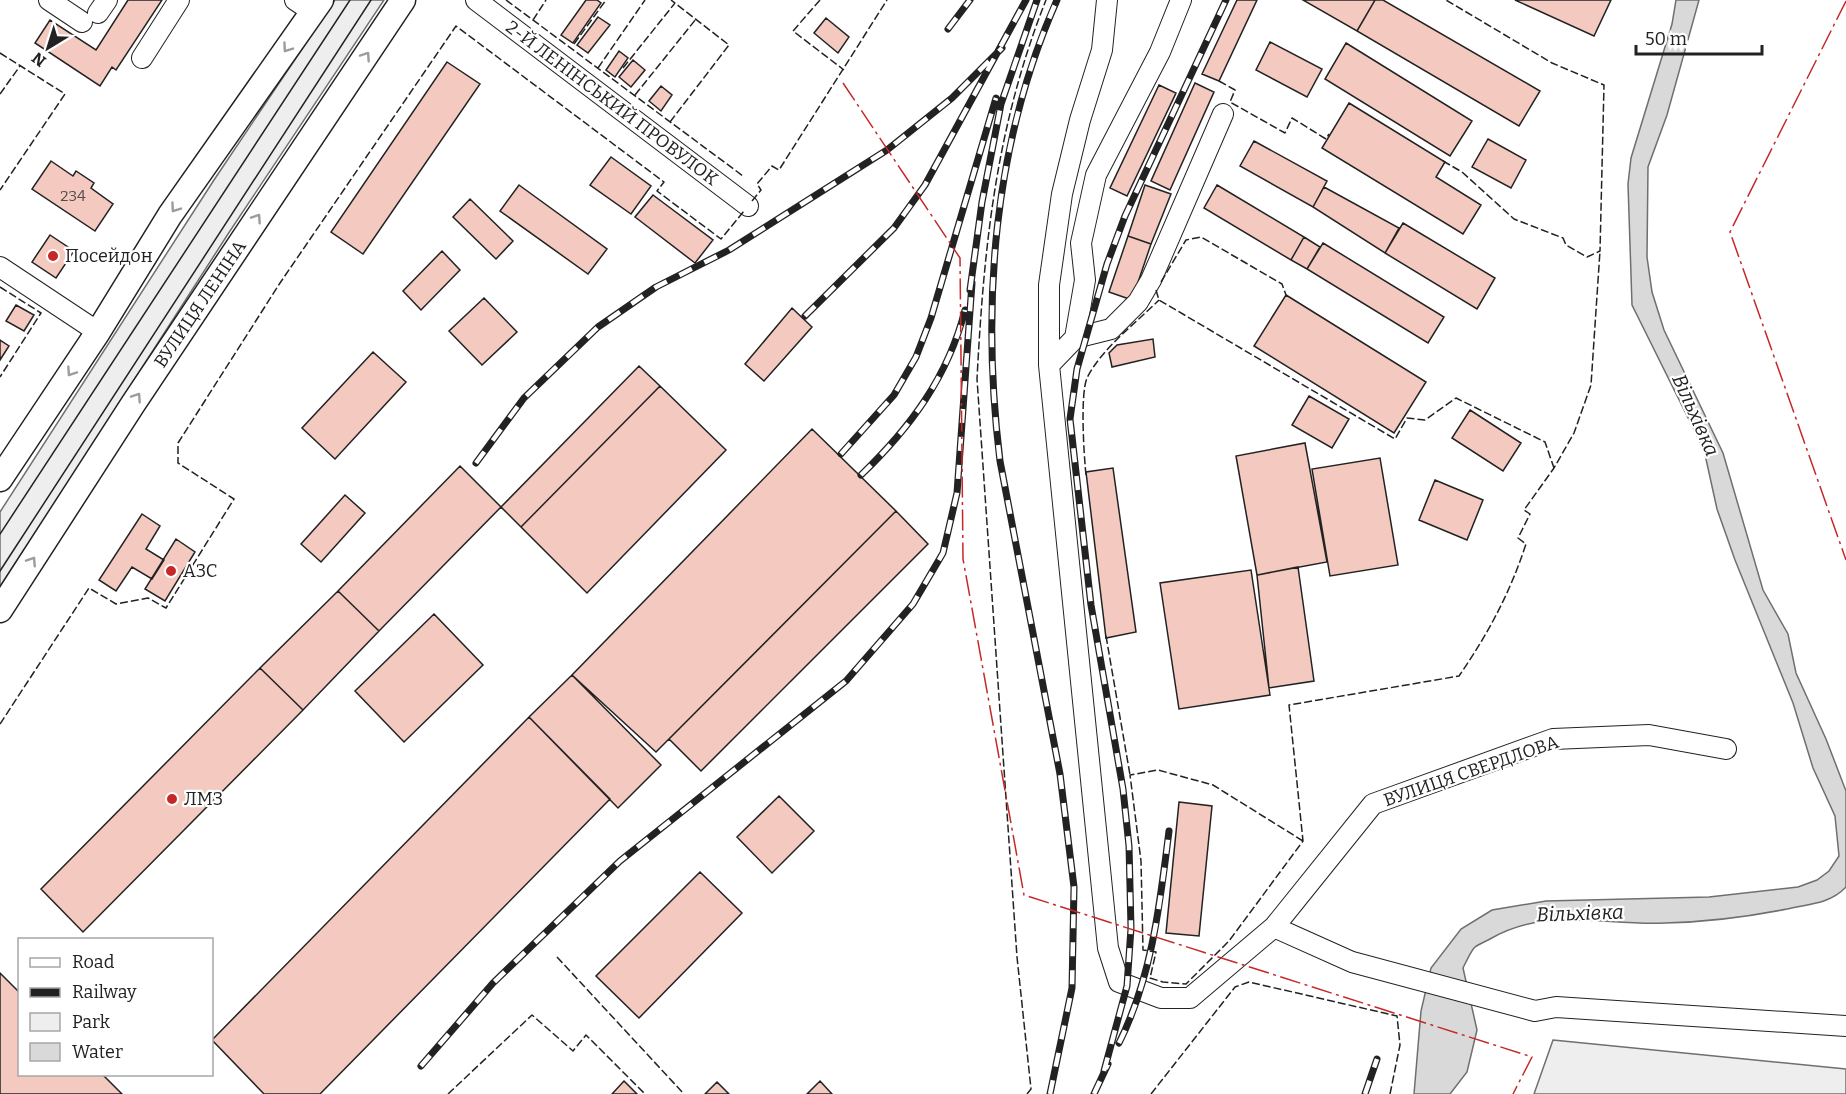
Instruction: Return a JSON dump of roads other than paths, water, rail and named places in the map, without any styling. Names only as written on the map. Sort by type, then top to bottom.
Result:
[{"type":"main road","name":"ВУЛИЦЯ ЛЕНІНА","points":[[0,610],[133,404],[403,0]]},
{"type":"main road","points":[[0,479],[98,332],[170,215],[310,4]]},
{"type":"street","points":[[49,0],[96,12]]},
{"type":"street","points":[[142,58],[179,0]]},
{"type":"street","name":"2-Й ЛЕНІНСЬКИЙ ПРОВУЛОК","points":[[476,0],[748,206]]},
{"type":"street","points":[[1049,365],[1049,285],[1062,194],[1080,120],[1102,50],[1107,0]]},
{"type":"street","points":[[1075,338],[1085,280],[1080,243],[1096,175],[1131,111],[1174,5]]},
{"type":"street","points":[[1049,365],[1075,338],[1111,329],[1138,302],[1161,260],[1223,114]]},
{"type":"street","points":[[0,267],[98,332]]},
{"type":"street","name":"ВУЛИЦЯ СВЕРДЛОВА","points":[[1049,365],[1108,948],[1119,982],[1161,998],[1190,998],[1274,927],[1373,804],[1553,739],[1649,735],[1726,749]]},
{"type":"street","points":[[1274,927],[1352,962],[1535,1011],[1556,1006],[1846,1026]]},
{"type":"water","name":"Вільхівка","points":[[1676,0],[1699,0],[1667,115],[1648,167],[1647,257],[1652,292],[1664,330],[1723,453],[1763,590],[1788,634],[1796,673],[1826,739],[1846,791],[1846,887],[1840,893],[1819,903],[1742,917],[1665,923],[1554,920],[1511,929],[1490,939],[1474,948],[1463,968],[1477,1030],[1467,1072],[1450,1094],[1414,1094],[1421,1011],[1431,968],[1461,929],[1492,910],[1546,901],[1709,897],[1798,887],[1817,880],[1829,871],[1839,856],[1835,816],[1813,768],[1793,703],[1735,560],[1717,509],[1704,450],[1632,305],[1628,184],[1631,158],[1672,24]]},
{"type":"tram line","points":[[0,534],[350,0]]},
{"type":"tram line","points":[[0,571],[371,0]]},
{"type":"railway","points":[[948,29],[970,0]]},
{"type":"railway","points":[[805,316],[894,228],[925,185],[1026,0]]},
{"type":"railway","points":[[970,290],[982,202],[1001,104],[1037,0]]},
{"type":"railway","points":[[1050,1094],[1072,988],[1074,887],[1060,774],[1000,461],[994,403],[992,344],[997,226],[1006,168],[1018,111],[1035,55],[1057,0]]},
{"type":"railway","points":[[1104,1071],[1127,986],[1131,928],[1129,846],[1123,789],[1091,605],[1070,419],[1077,369],[1107,264],[1125,216],[1226,0]]},
{"type":"railway","points":[[476,463],[524,398],[598,327],[656,287],[729,250],[887,150],[952,98],[1002,48]]},
{"type":"railway","points":[[841,454],[894,395],[916,357],[931,318],[996,98]]},
{"type":"railway","points":[[421,1066],[493,983],[620,861],[846,681],[913,604],[943,553],[957,493],[972,283]]},
{"type":"railway","points":[[861,475],[896,439],[925,400],[948,357],[965,310]]},
{"type":"railway","points":[[1119,1043],[1147,966],[1158,912],[1169,831]]},
{"type":"railway","points":[[1365,1094],[1377,1059]]},
{"type":"railway","points":[[1094,1094],[1108,1064]]},
{"type":"place","name":"Посейдон","points":[[53,256]]},
{"type":"place","name":"АЗС","points":[[171,571]]},
{"type":"place","name":"ЛМЗ","points":[[172,799]]}]
